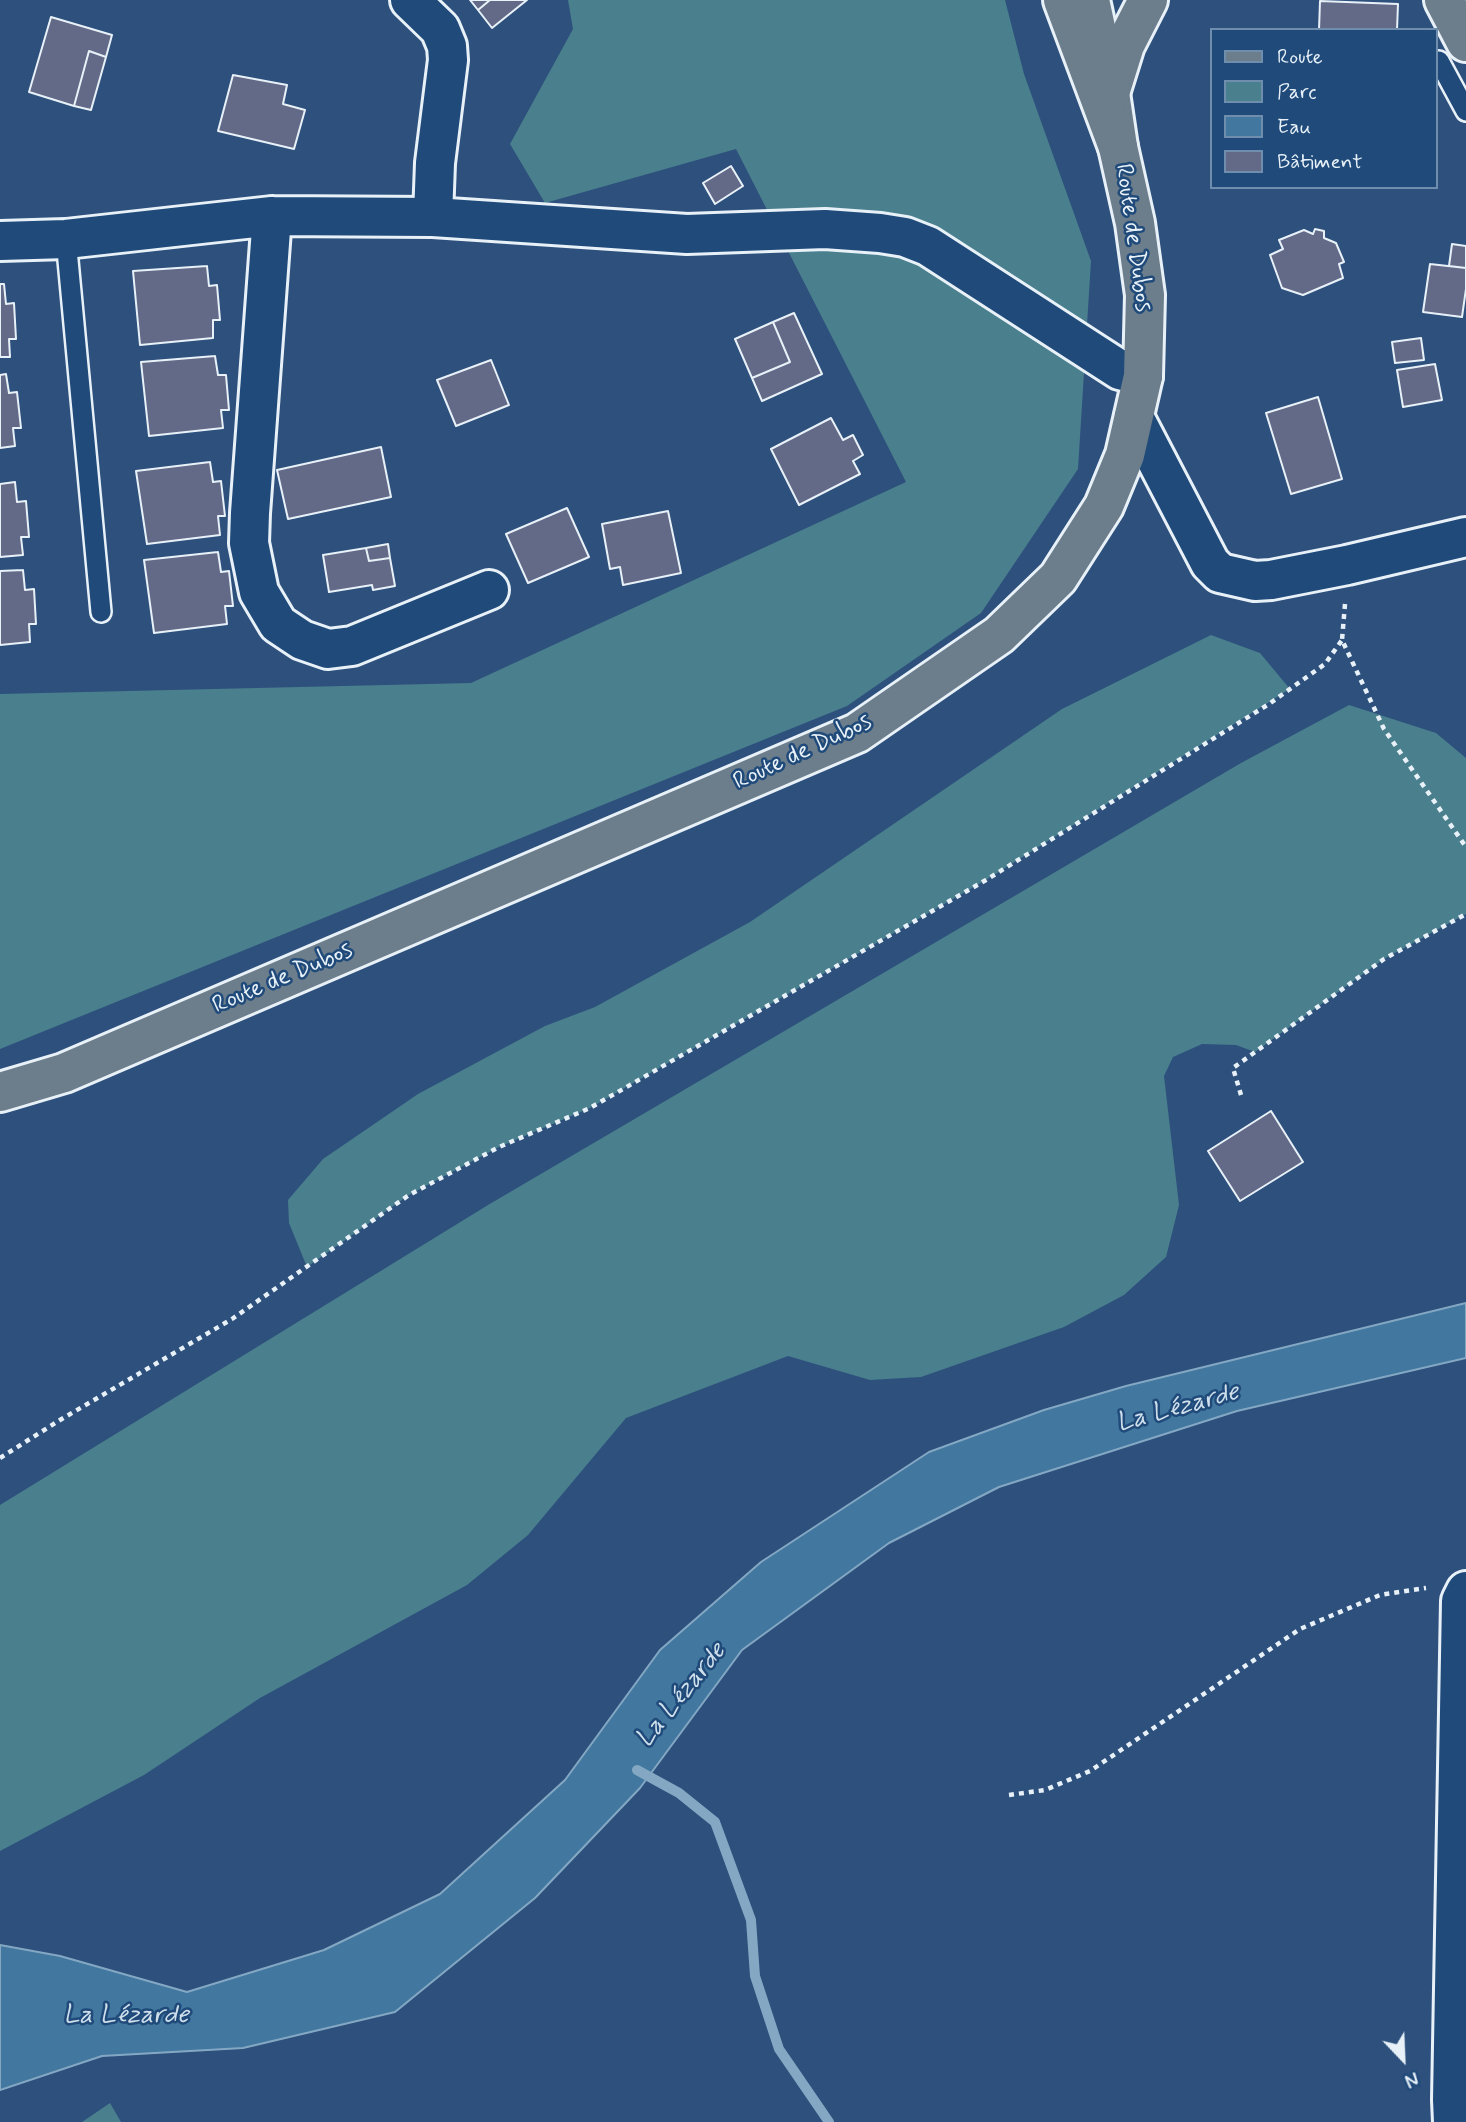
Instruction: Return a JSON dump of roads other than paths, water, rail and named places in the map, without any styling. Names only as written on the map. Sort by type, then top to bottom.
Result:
[{"type":"main road","points":[[1063,0],[1118,147]]},
{"type":"main road","name":"Route de Dubos","points":[[0,1092],[64,1073],[857,733],[999,635],[1058,578],[1104,506],[1121,467],[1143,376],[1145,295],[1135,223],[1118,147],[1111,93],[1090,0]]},
{"type":"main road","points":[[1111,93],[1125,45],[1148,0]]},
{"type":"main road","points":[[1444,0],[1453,51]]},
{"type":"street","points":[[410,0],[440,29],[447,46],[448,60],[435,163],[433,217]]},
{"type":"street","points":[[272,216],[250,513],[249,544],[259,592],[278,624],[302,640],[328,649],[352,646],[489,590]]},
{"type":"street","points":[[0,242],[66,239],[272,216],[433,217],[687,234],[825,229],[880,233],[905,237],[928,246],[1119,370],[1143,376]]},
{"type":"street","points":[[1134,417],[1210,563],[1220,573],[1255,581],[1271,580],[1466,537]]},
{"type":"street","points":[[1453,2122],[1461,1601],[1465,1594]]},
{"type":"lane","points":[[1453,51],[1466,111]]},
{"type":"lane","points":[[66,239],[101,612]]},
{"type":"water","name":"La Lézarde","points":[[1466,1303],[1466,1358],[1237,1411],[999,1487],[889,1543],[742,1650],[640,1788],[535,1898],[395,2012],[243,2048],[102,2056],[0,2090],[0,1945],[60,1956],[187,1992],[324,1950],[440,1894],[565,1780],[660,1650],[761,1562],[929,1452],[1044,1410],[1126,1386]]},
{"type":"waterway","points":[[637,1770],[679,1793],[715,1822],[751,1920],[755,1976],[779,2049],[829,2122]]}]
